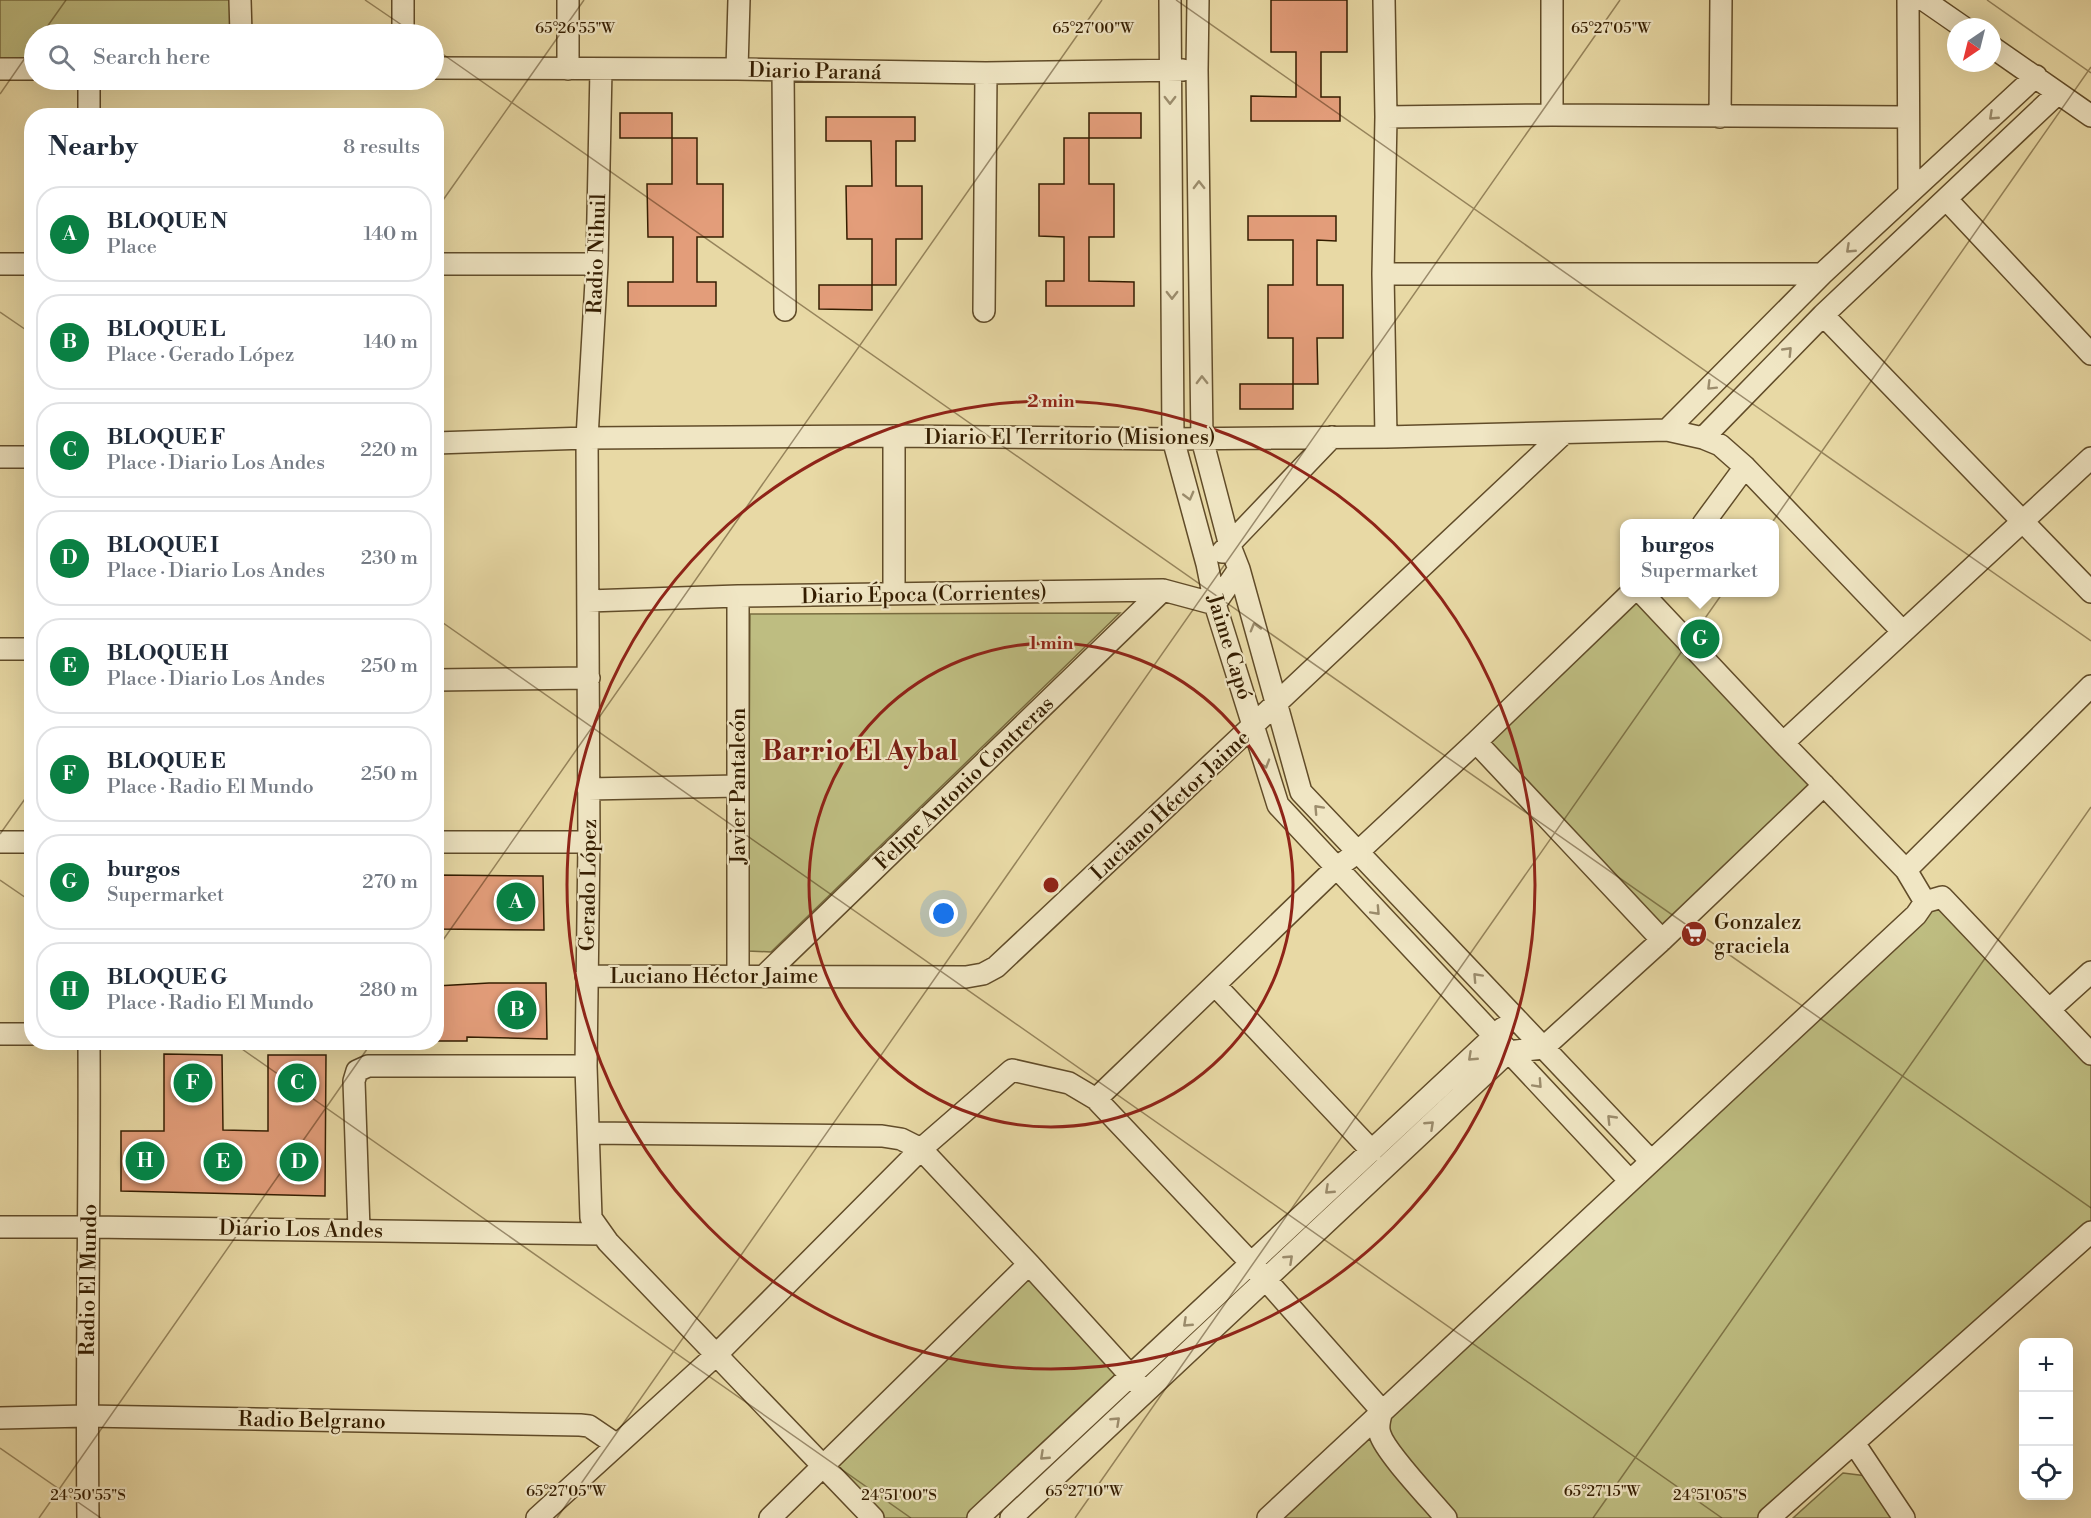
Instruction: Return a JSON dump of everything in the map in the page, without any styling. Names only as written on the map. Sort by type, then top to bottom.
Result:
[{"type":"street","points":[[240,0],[241,24]]},
{"type":"street","points":[[403,0],[403,24]]},
{"type":"street","points":[[568,0],[568,69]]},
{"type":"street","points":[[737,69],[739,0]]},
{"type":"street","name":"Jaime Capó","points":[[1170,0],[1173,439],[1207,564],[1215,604],[1278,805],[1630,1181]]},
{"type":"street","name":"Jaime Capó","points":[[1198,0],[1202,438],[1230,546],[1239,569],[1301,792],[1651,1161]]},
{"type":"street","points":[[1384,0],[1386,117],[1383,274],[1386,437]]},
{"type":"street","points":[[1552,0],[1552,115]]},
{"type":"street","points":[[1720,117],[1721,0]]},
{"type":"street","points":[[1908,0],[1909,194]]},
{"type":"street","points":[[1924,0],[1950,18]]},
{"type":"street","points":[[2001,53],[2091,116]]},
{"type":"street","name":"Diario Paraná","points":[[444,68],[986,73],[1197,70]]},
{"type":"street","points":[[0,69],[24,69]]},
{"type":"street","name":"Radio Nihuil","points":[[587,438],[597,264],[601,69]]},
{"type":"street","points":[[783,71],[785,310]]},
{"type":"street","points":[[984,311],[986,73]]},
{"type":"street","points":[[1667,430],[1822,274],[2036,76]]},
{"type":"street","points":[[89,90],[89,108]]},
{"type":"street","points":[[1703,438],[1823,315],[2058,93]]},
{"type":"street","points":[[1386,117],[1552,115],[1907,117]]},
{"type":"street","points":[[1947,200],[2091,354]]},
{"type":"street","points":[[0,264],[24,264]]},
{"type":"street","points":[[444,264],[597,264]]},
{"type":"street","points":[[1383,274],[1822,274]]},
{"type":"street","points":[[1823,315],[2091,592]]},
{"type":"street","name":"Diario El Territorio (Misiones)","points":[[444,442],[587,438],[894,436],[1173,439],[1386,437],[1667,430],[1703,438],[1720,445],[1745,467],[1903,632]]},
{"type":"street","name":"Luciano Héctor Jaime","points":[[586,976],[966,977],[983,974],[996,968],[1564,433]]},
{"type":"street","points":[[894,436],[894,594]]},
{"type":"street","points":[[1207,564],[1230,546],[1332,437]]},
{"type":"street","name":"Gerado López","points":[[587,438],[590,842],[586,1066],[591,1218],[608,1242],[873,1518]]},
{"type":"street","points":[[0,457],[24,458]]},
{"type":"street","points":[[1783,743],[2091,458]]},
{"type":"street","points":[[1707,519],[1745,467]]},
{"type":"street","points":[[1215,604],[1239,569]]},
{"type":"street","name":"Diario Época (Corrientes)","points":[[588,601],[738,596],[1163,590],[1215,604]]},
{"type":"street","name":"Felipe Antonio Contreras","points":[[765,975],[1163,590]]},
{"type":"street","name":"Javier Pantaleón","points":[[738,596],[738,975]]},
{"type":"street","points":[[1095,1100],[1336,868],[1358,852],[1627,597]]},
{"type":"street","points":[[1646,597],[1906,870],[1925,902]]},
{"type":"street","points":[[0,649],[24,649]]},
{"type":"street","points":[[444,680],[589,678]]},
{"type":"street","points":[[1906,870],[2091,686]]},
{"type":"street","points":[[1476,742],[1662,940]]},
{"type":"street","points":[[978,1518],[1372,1151],[1501,1045],[1543,1048],[1662,940],[1824,785]]},
{"type":"street","points":[[588,789],[738,786]]},
{"type":"street","points":[[0,842],[24,842]]},
{"type":"street","points":[[444,842],[590,842]]},
{"type":"street","points":[[1269,1518],[1916,915],[1925,902],[1942,897],[2091,1054]]},
{"type":"street","points":[[2049,1010],[2091,972]]},
{"type":"street","points":[[1215,985],[1372,1151]]},
{"type":"street","points":[[1011,1518],[1265,1281],[1501,1045],[1515,1017]]},
{"type":"street","points":[[0,1035],[24,1034]]},
{"type":"street","name":"Radio El Mundo","points":[[87,1518],[89,1050]]},
{"type":"street","points":[[359,1230],[354,1082],[357,1071],[368,1066],[586,1066]]},
{"type":"street","points":[[537,1518],[716,1354],[921,1149],[1012,1070],[1069,1083],[1095,1100],[1251,1263],[1382,1411]]},
{"type":"street","points":[[589,1132],[882,1136],[901,1139],[921,1149],[1146,1394]]},
{"type":"street","name":"Diario Los Andes","points":[[0,1227],[602,1234]]},
{"type":"street","points":[[1769,1518],[2091,1232]]},
{"type":"street","points":[[770,1518],[1029,1264]]},
{"type":"street","points":[[1382,1411],[1378,1425],[1384,1443],[1446,1518]]},
{"type":"street","name":"Radio Belgrano","points":[[0,1418],[86,1416],[580,1425],[590,1426],[617,1444]]},
{"type":"street","points":[[1854,1443],[1904,1518]]},
{"type":"shaded area","points":[[0,0],[231,0],[232,24],[24,24],[24,60],[0,60]]},
{"type":"shaded area","points":[[1629,597],[1637,597],[1823,785],[1662,939],[1477,742]]},
{"type":"shaded area","points":[[1120,613],[771,952],[748,951],[750,614]]},
{"type":"shaded area","points":[[1942,898],[2091,1054],[2091,1231],[1763,1518],[1272,1518]]},
{"type":"shaded area","points":[[1029,1265],[1129,1376],[977,1518],[873,1518],[819,1462]]},
{"type":"shaded area","points":[[1843,1473],[1867,1476],[1894,1518],[1793,1518]]},
{"type":"building","points":[[1271,0],[1347,0],[1347,52],[1321,52],[1321,97],[1340,97],[1340,121],[1251,121],[1251,96],[1296,97],[1296,52],[1271,52]]},
{"type":"building","points":[[620,113],[672,113],[672,138],[620,138]]},
{"type":"building","points":[[1089,113],[1141,113],[1141,138],[1089,138]]},
{"type":"building","points":[[826,117],[915,117],[915,141],[896,141],[896,186],[922,186],[922,239],[896,239],[896,285],[872,285],[872,239],[847,239],[846,186],[872,186],[871,141],[826,141]]},
{"type":"building","points":[[672,138],[697,138],[697,184],[723,184],[723,237],[697,237],[697,282],[716,282],[716,306],[628,306],[628,282],[673,282],[673,237],[648,237],[647,184],[672,184]]},
{"type":"building","points":[[1064,138],[1089,138],[1089,184],[1114,184],[1114,237],[1089,237],[1089,281],[1134,282],[1134,306],[1046,306],[1046,281],[1064,281],[1064,237],[1039,236],[1039,184],[1064,184]]},
{"type":"building","points":[[1248,216],[1336,216],[1336,241],[1317,240],[1317,285],[1343,285],[1343,338],[1317,338],[1318,384],[1293,384],[1293,338],[1268,338],[1268,285],[1293,285],[1293,240],[1248,240]]},
{"type":"building","points":[[819,285],[872,285],[872,310],[819,309]]},
{"type":"building","points":[[1240,384],[1293,384],[1293,409],[1240,409]]},
{"type":"building","points":[[444,875],[543,876],[544,930],[444,929]]},
{"type":"building","points":[[546,983],[547,1039],[467,1037],[467,1041],[444,1041],[444,986]]},
{"type":"building","points":[[164,1054],[222,1055],[223,1130],[268,1131],[268,1055],[326,1055],[325,1196],[121,1191],[121,1131],[164,1131]]},
{"type":"place","name":"burgos","points":[[1700,639]]},
{"type":"place","name":"BLOQUE N","points":[[516,902]]},
{"type":"place","name":"Gonzalez graciela","points":[[1694,934]]},
{"type":"place","name":"BLOQUE L","points":[[517,1010]]},
{"type":"place","name":"BLOQUE E","points":[[193,1083]]},
{"type":"place","name":"BLOQUE F","points":[[297,1083]]},
{"type":"place","name":"BLOQUE G","points":[[145,1161]]},
{"type":"place","name":"BLOQUE H","points":[[223,1162]]},
{"type":"place","name":"BLOQUE I","points":[[299,1162]]},
{"type":"district","name":"Barrio El Aybal","points":[[860,751]]}]
